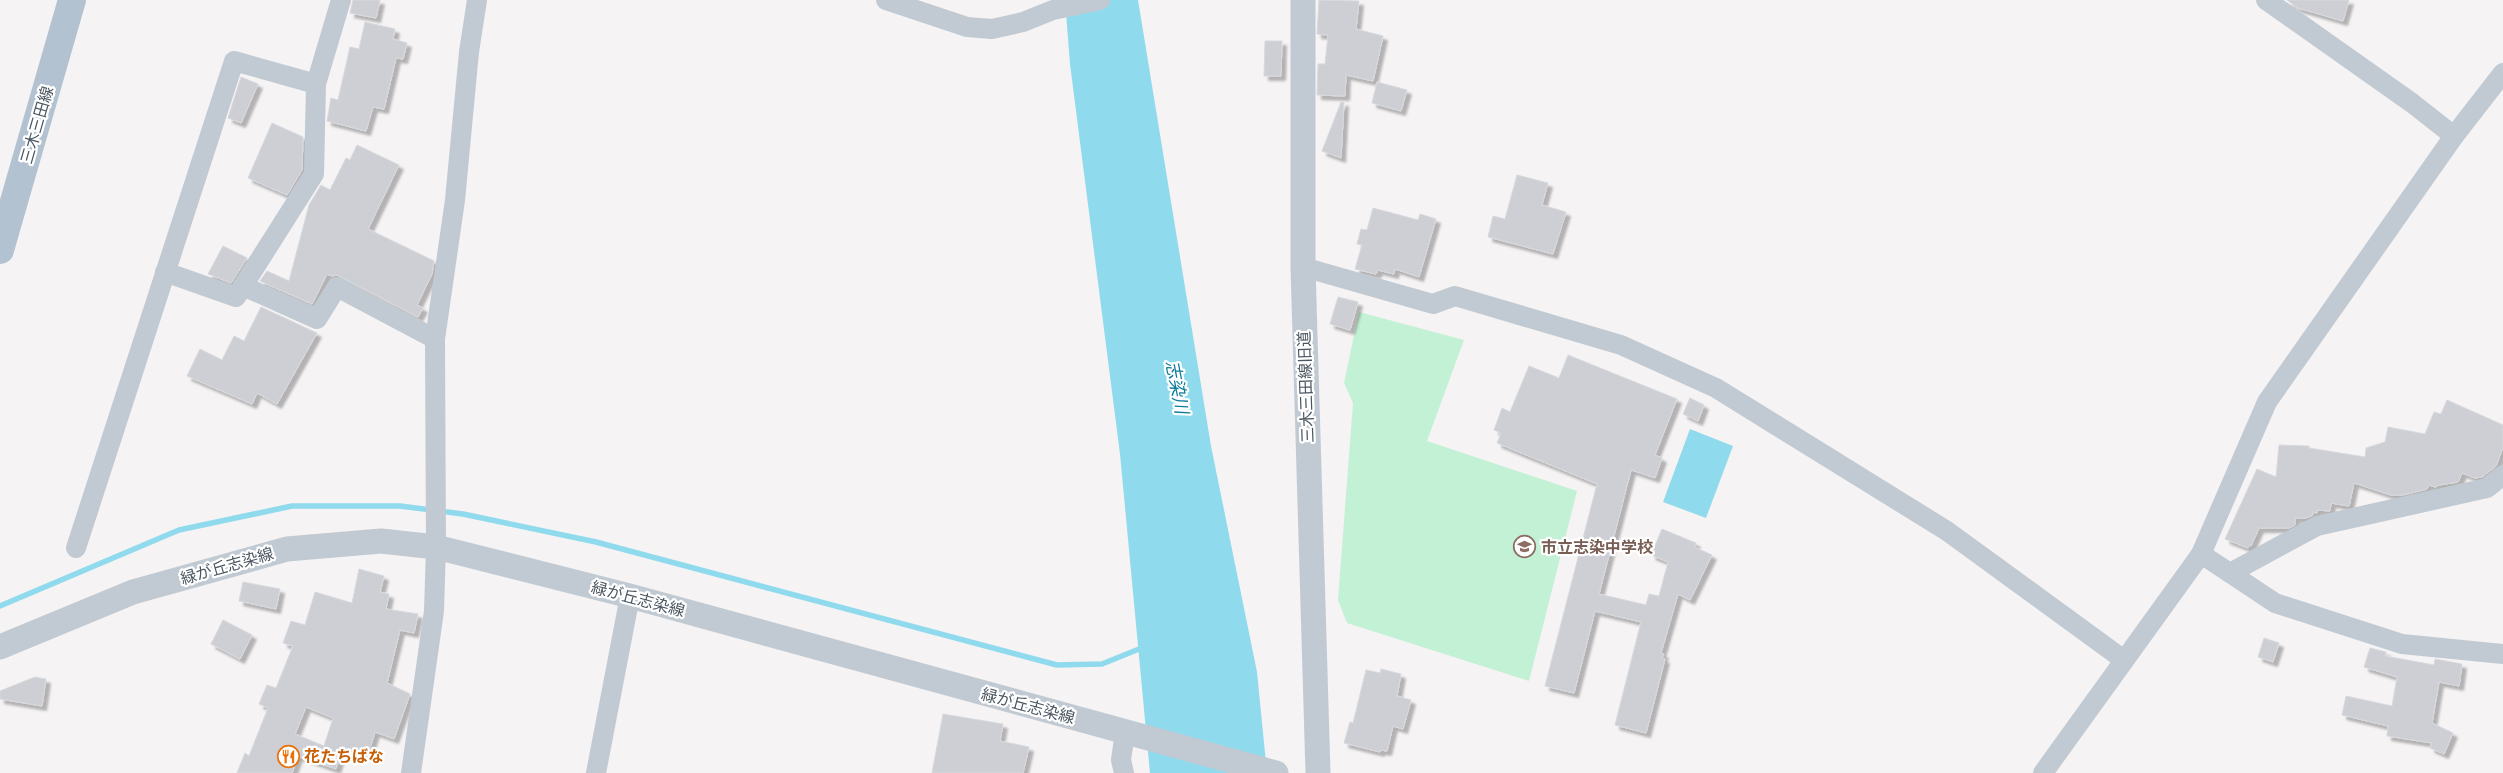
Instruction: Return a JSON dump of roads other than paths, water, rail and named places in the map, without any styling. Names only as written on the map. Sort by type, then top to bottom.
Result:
[{"type":"main road","name":"三木三田線","points":[[0,250],[72,0]]},
{"type":"street","points":[[165,272],[236,297],[314,174],[316,84],[341,0]]},
{"type":"street","points":[[411,773],[434,611],[436,547],[435,339],[455,200],[477,0]]},
{"type":"street","points":[[886,0],[968,27],[992,29],[1024,22],[1053,10],[1100,0]]},
{"type":"street","name":"三木三田線旧道","points":[[1303,0],[1303,267],[1318,773]]},
{"type":"street","points":[[2266,0],[2454,136]]},
{"type":"street","points":[[76,548],[234,61],[316,84]]},
{"type":"street","points":[[2043,773],[2201,554],[2267,402],[2454,136],[2503,73]]},
{"type":"street","points":[[1303,267],[1433,304],[1456,296],[1621,345],[1716,388],[1947,532],[2124,660]]},
{"type":"street","points":[[243,286],[317,318],[337,288],[435,339]]},
{"type":"street","points":[[2230,574],[2317,526],[2487,488],[2503,474]]},
{"type":"street","name":"緑が丘志染線","points":[[0,647],[133,592],[287,549],[381,541],[436,547],[630,596],[1276,773]]},
{"type":"street","points":[[2201,554],[2275,603],[2402,644],[2503,654]]},
{"type":"street","points":[[596,773],[630,596]]},
{"type":"street","points":[[1124,773],[1121,760],[1125,732]]},
{"type":"water","name":"志染川","points":[[1065,0],[1138,0],[1211,446],[1257,672],[1267,773],[1150,773],[1120,454],[1070,64]]},
{"type":"water","points":[[1690,429],[1733,446],[1706,518],[1663,502]]},
{"type":"waterway","points":[[0,606],[179,530],[292,506],[400,506],[463,514],[596,542],[1057,665],[1102,664],[1144,647]]},
{"type":"place","name":"市立志染中学校","points":[[1525,547]]},
{"type":"place","name":"花たちばな","points":[[288,756]]}]
